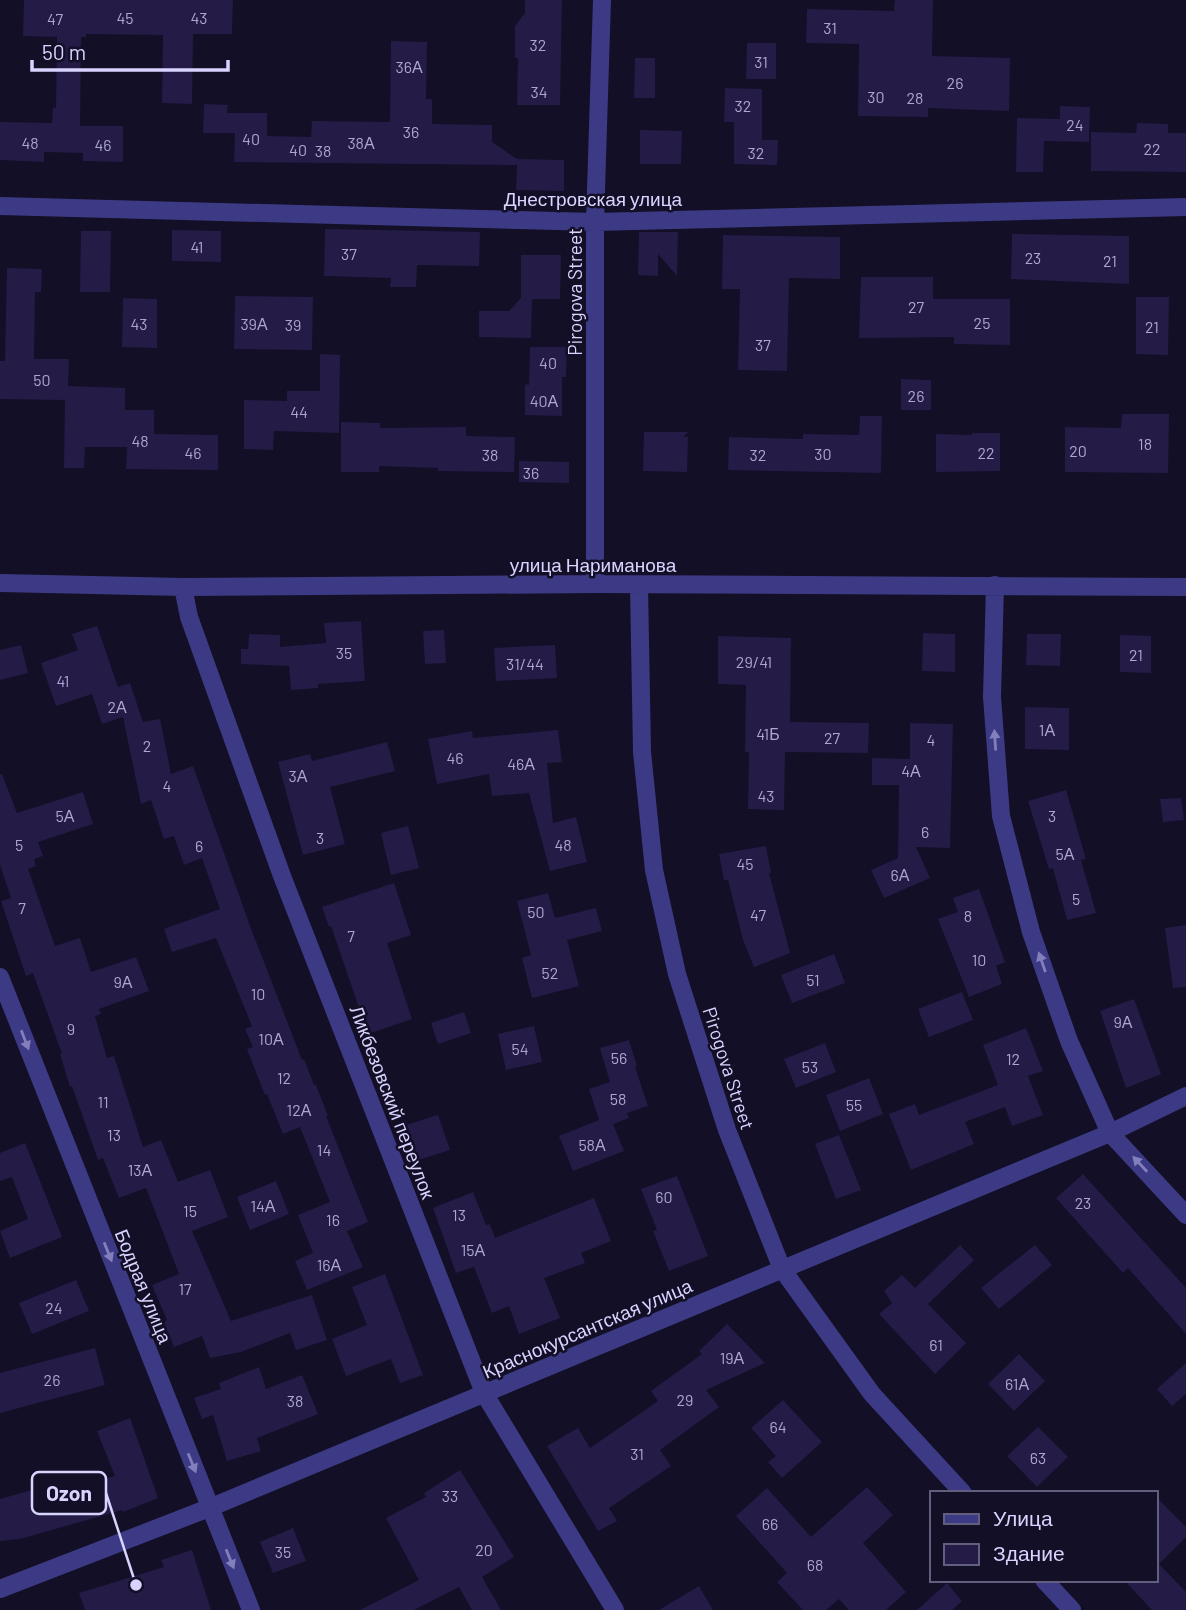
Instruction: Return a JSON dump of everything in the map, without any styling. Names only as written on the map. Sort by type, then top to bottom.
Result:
[{"type":"street","name":"Pirogova Street","points":[[595,584],[595,222],[602,0]]},
{"type":"street","name":"Днестровская улица","points":[[0,206],[595,222],[1186,207]]},
{"type":"street","name":"улица Нариманова","points":[[0,583],[183,587],[595,584],[1186,587]]},
{"type":"street","points":[[995,585],[992,697],[1001,816],[1035,944],[1069,1041],[1110,1133],[1186,1215]]},
{"type":"street","name":"Pirogova Street","points":[[639,586],[642,752],[654,870],[677,974],[722,1117],[782,1269],[872,1394],[961,1491]]},
{"type":"street","name":"Ликбезовский переулок","points":[[183,587],[189,617],[282,876],[484,1393],[615,1610]]},
{"type":"street","name":"Бодрая улица","points":[[0,976],[251,1610]]},
{"type":"street","name":"Краснокурсантская улица","points":[[0,1589],[209,1508],[1110,1133],[1186,1096]]},
{"type":"street","points":[[1046,1582],[1072,1610]]},
{"type":"building","points":[[24,0],[233,0],[232,34],[193,34],[192,104],[162,103],[163,35],[86,34],[86,37],[81,37],[80,126],[123,126],[123,162],[83,161],[83,153],[44,152],[44,162],[0,160],[0,122],[52,123],[53,107],[56,108],[57,37],[23,36]]},
{"type":"building","points":[[525,0],[562,0],[560,105],[517,105],[518,58],[515,58],[515,26],[525,13]]},
{"type":"building","points":[[895,0],[933,0],[932,56],[1010,58],[1009,111],[928,108],[928,117],[858,116],[859,44],[806,43],[807,9],[894,11]]},
{"type":"building","points":[[391,41],[427,42],[426,99],[432,99],[432,124],[492,125],[492,142],[517,159],[564,160],[564,191],[516,190],[517,165],[234,162],[235,133],[203,133],[204,104],[228,105],[227,113],[267,113],[267,136],[311,137],[312,121],[390,122]]},
{"type":"building","points":[[747,43],[776,43],[776,79],[746,79]]},
{"type":"building","points":[[635,58],[655,58],[655,98],[634,98]]},
{"type":"building","points":[[725,88],[762,89],[762,140],[778,140],[777,165],[734,164],[734,122],[724,122]]},
{"type":"building","points":[[1060,106],[1090,107],[1089,142],[1044,141],[1043,172],[1016,172],[1017,118],[1060,119]]},
{"type":"building","points":[[1137,123],[1168,124],[1168,133],[1186,133],[1186,172],[1091,171],[1091,132],[1136,133]]},
{"type":"building","points":[[640,130],[682,131],[681,164],[640,164]]},
{"type":"building","points":[[325,229],[480,232],[479,266],[417,265],[416,287],[390,287],[391,278],[324,276]]},
{"type":"building","points":[[172,230],[221,231],[221,262],[172,261]]},
{"type":"building","points":[[81,231],[111,231],[110,292],[80,292]]},
{"type":"building","points":[[639,232],[678,232],[677,276],[658,254],[658,276],[638,275]]},
{"type":"building","points":[[1012,234],[1129,236],[1129,284],[1011,279]]},
{"type":"building","points":[[723,235],[840,237],[840,279],[789,278],[787,371],[738,370],[740,289],[722,289]]},
{"type":"building","points":[[521,255],[561,255],[560,299],[532,299],[531,338],[479,337],[479,311],[509,311],[521,298]]},
{"type":"building","points":[[7,268],[42,269],[41,292],[35,292],[34,359],[69,359],[68,386],[125,388],[125,410],[154,410],[154,434],[218,435],[218,470],[126,469],[127,447],[85,447],[84,468],[64,468],[65,400],[0,399],[0,361],[5,361]]},
{"type":"building","points":[[861,277],[933,277],[933,299],[1010,299],[1010,345],[954,344],[954,337],[859,338]]},
{"type":"building","points":[[235,296],[313,297],[312,350],[234,349]]},
{"type":"building","points":[[1136,297],[1169,297],[1168,355],[1136,354]]},
{"type":"building","points":[[123,298],[157,299],[157,348],[122,347]]},
{"type":"building","points":[[530,347],[567,347],[566,377],[562,377],[562,416],[525,415],[525,384],[529,385]]},
{"type":"building","points":[[320,354],[340,355],[339,433],[274,431],[273,450],[244,449],[244,400],[287,401],[287,391],[320,391]]},
{"type":"building","points":[[901,379],[931,380],[931,410],[901,410]]},
{"type":"building","points":[[1122,414],[1169,414],[1168,473],[1065,472],[1065,427],[1121,428]]},
{"type":"building","points":[[860,416],[882,416],[881,473],[728,470],[729,437],[803,439],[803,434],[859,435]]},
{"type":"building","points":[[341,422],[380,423],[380,428],[466,427],[466,436],[515,437],[514,472],[438,471],[438,468],[379,466],[379,472],[341,472]]},
{"type":"building","points":[[644,432],[688,432],[683,437],[688,437],[687,472],[643,471]]},
{"type":"building","points":[[1000,433],[1000,471],[936,472],[936,434]]},
{"type":"building","points":[[519,461],[569,462],[569,483],[519,482]]},
{"type":"building","points":[[361,621],[365,681],[318,684],[318,688],[291,690],[289,666],[241,664],[241,649],[248,649],[249,634],[280,635],[280,647],[326,643],[324,623]]},
{"type":"building","points":[[97,626],[118,687],[130,683],[143,722],[160,719],[171,774],[193,766],[250,926],[302,1060],[304,1059],[316,1085],[368,1222],[347,1231],[363,1267],[307,1290],[295,1261],[313,1253],[298,1215],[330,1202],[300,1127],[283,1134],[267,1094],[265,1095],[247,1049],[253,1047],[245,1029],[252,1026],[216,938],[172,952],[164,929],[220,909],[202,858],[184,865],[174,836],[164,839],[151,800],[141,804],[123,717],[102,724],[92,694],[56,706],[41,663],[78,650],[72,634]]},
{"type":"building","points":[[444,630],[446,663],[425,664],[423,631]]},
{"type":"building","points":[[923,633],[955,634],[955,672],[922,671]]},
{"type":"building","points":[[1027,634],[1061,634],[1060,666],[1026,665]]},
{"type":"building","points":[[1120,635],[1151,636],[1151,673],[1120,672]]},
{"type":"building","points":[[718,636],[791,638],[790,722],[869,723],[868,753],[785,752],[784,810],[748,809],[746,685],[718,684]]},
{"type":"building","points":[[21,645],[28,673],[0,680],[0,650]]},
{"type":"building","points":[[555,645],[557,678],[496,681],[494,648]]},
{"type":"building","points":[[1025,707],[1069,708],[1069,750],[1025,749]]},
{"type":"building","points":[[910,723],[953,724],[950,848],[916,847],[930,878],[884,898],[871,870],[898,858],[899,785],[872,785],[872,758],[910,759]]},
{"type":"building","points":[[558,730],[562,762],[547,763],[553,823],[576,817],[587,862],[550,871],[529,793],[492,796],[489,774],[437,784],[428,739],[472,731],[473,738]]},
{"type":"building","points":[[387,742],[395,771],[330,787],[345,844],[303,855],[278,762],[310,754],[312,761]]},
{"type":"building","points":[[0,774],[17,813],[83,792],[93,824],[38,842],[43,856],[34,859],[36,866],[28,869],[55,946],[80,938],[91,972],[136,957],[149,991],[99,1009],[101,1014],[95,1016],[107,1058],[114,1056],[143,1147],[161,1140],[178,1182],[210,1170],[228,1217],[192,1231],[231,1321],[312,1295],[327,1340],[296,1350],[290,1333],[241,1352],[210,1358],[202,1336],[174,1347],[164,1322],[167,1320],[152,1285],[179,1274],[146,1188],[119,1198],[103,1158],[98,1160],[72,1086],[70,1087],[62,1054],[33,973],[26,976],[1,901],[11,898],[0,865]]},
{"type":"building","points":[[1066,790],[1086,859],[1081,860],[1096,913],[1067,920],[1053,868],[1049,869],[1028,801]]},
{"type":"building","points":[[1181,798],[1184,820],[1163,822],[1160,799]]},
{"type":"building","points":[[408,826],[419,868],[391,875],[381,833]]},
{"type":"building","points":[[766,846],[769,873],[790,953],[754,967],[743,940],[728,880],[724,880],[719,854]]},
{"type":"building","points":[[394,883],[411,935],[387,943],[412,1019],[368,1034],[322,907]]},
{"type":"building","points":[[979,889],[1005,962],[996,966],[1002,984],[969,997],[938,919],[958,912],[953,898]]},
{"type":"building","points":[[548,893],[555,918],[596,908],[602,931],[567,940],[579,986],[532,998],[522,958],[531,955],[517,901]]},
{"type":"building","points":[[1186,925],[1186,987],[1173,988],[1165,928]]},
{"type":"building","points":[[834,954],[845,983],[792,1003],[781,975]]},
{"type":"building","points":[[962,992],[973,1020],[929,1037],[918,1009]]},
{"type":"building","points":[[1134,999],[1161,1074],[1126,1088],[1100,1011]]},
{"type":"building","points":[[464,1012],[471,1033],[438,1044],[431,1023]]},
{"type":"building","points":[[534,1026],[542,1062],[506,1070],[498,1034]]},
{"type":"building","points":[[1026,1028],[1043,1071],[1028,1076],[1043,1115],[1012,1126],[1005,1107],[965,1122],[974,1144],[911,1170],[889,1114],[915,1104],[919,1115],[998,1085],[983,1045]]},
{"type":"building","points":[[629,1040],[648,1106],[627,1113],[629,1118],[613,1124],[624,1151],[573,1171],[559,1136],[599,1120],[589,1089],[610,1082],[600,1048]]},
{"type":"building","points":[[825,1043],[836,1072],[796,1088],[784,1059]]},
{"type":"building","points":[[869,1078],[883,1114],[840,1131],[826,1095]]},
{"type":"building","points":[[438,1115],[450,1150],[415,1161],[403,1126]]},
{"type":"building","points":[[839,1135],[861,1190],[836,1199],[815,1144]]},
{"type":"building","points":[[25,1143],[62,1237],[10,1258],[0,1231],[28,1219],[12,1177],[0,1181],[0,1153]]},
{"type":"building","points":[[1083,1174],[1186,1288],[1186,1334],[1128,1268],[1123,1273],[1056,1198]]},
{"type":"building","points":[[677,1176],[708,1256],[669,1271],[653,1231],[657,1230],[641,1189]]},
{"type":"building","points":[[276,1181],[289,1214],[250,1230],[237,1197]]},
{"type":"building","points":[[473,1192],[486,1225],[490,1224],[495,1238],[594,1198],[611,1241],[581,1253],[585,1263],[544,1278],[560,1318],[519,1334],[509,1306],[492,1313],[474,1267],[456,1273],[433,1208]]},
{"type":"building","points":[[960,1245],[974,1260],[928,1304],[966,1343],[935,1374],[879,1314],[892,1303],[884,1291],[902,1275],[915,1288]]},
{"type":"building","points":[[1035,1245],[1052,1265],[999,1309],[981,1288]]},
{"type":"building","points":[[385,1274],[423,1375],[400,1383],[391,1359],[346,1376],[332,1339],[367,1325],[352,1287]]},
{"type":"building","points":[[76,1280],[89,1311],[32,1334],[19,1303]]},
{"type":"building","points":[[727,1324],[765,1363],[706,1390],[719,1407],[660,1450],[671,1466],[609,1508],[617,1521],[598,1531],[547,1446],[578,1428],[590,1448],[658,1401],[651,1391],[702,1354],[699,1351]]},
{"type":"building","points":[[95,1348],[105,1385],[0,1413],[0,1373]]},
{"type":"building","points":[[1019,1354],[1045,1381],[1014,1411],[988,1384]]},
{"type":"building","points":[[1186,1363],[1186,1394],[1172,1406],[1157,1389]]},
{"type":"building","points":[[259,1367],[266,1389],[302,1375],[318,1414],[257,1438],[261,1451],[227,1461],[213,1415],[202,1419],[194,1398],[221,1389],[219,1383]]},
{"type":"building","points":[[783,1400],[822,1442],[782,1478],[768,1462],[776,1456],[751,1428]]},
{"type":"building","points":[[130,1418],[158,1498],[123,1512],[122,1510],[20,1539],[0,1541],[0,1499],[39,1488],[42,1497],[115,1476],[97,1431]]},
{"type":"building","points":[[1038,1427],[1068,1457],[1037,1487],[1007,1456]]},
{"type":"building","points":[[460,1470],[514,1557],[482,1577],[501,1610],[472,1610],[459,1587],[414,1610],[360,1610],[419,1580],[386,1518],[426,1497],[424,1493]]},
{"type":"building","points":[[867,1487],[893,1515],[863,1543],[906,1592],[886,1610],[849,1610],[839,1599],[826,1610],[803,1610],[777,1582],[787,1573],[736,1516],[767,1488],[811,1537]]},
{"type":"building","points":[[1158,1499],[1186,1527],[1186,1537],[1159,1564],[1186,1592],[1186,1610],[1152,1610],[1126,1582],[1158,1582]]},
{"type":"building","points":[[293,1528],[306,1561],[273,1573],[260,1542]]},
{"type":"building","points":[[192,1550],[211,1610],[85,1610],[79,1593],[164,1567],[161,1560]]},
{"type":"building","points":[[947,1583],[962,1601],[952,1610],[917,1610]]},
{"type":"building","points":[[699,1586],[713,1610],[659,1610]]},
{"type":"place","name":"Ozon","points":[[136,1585]]}]
